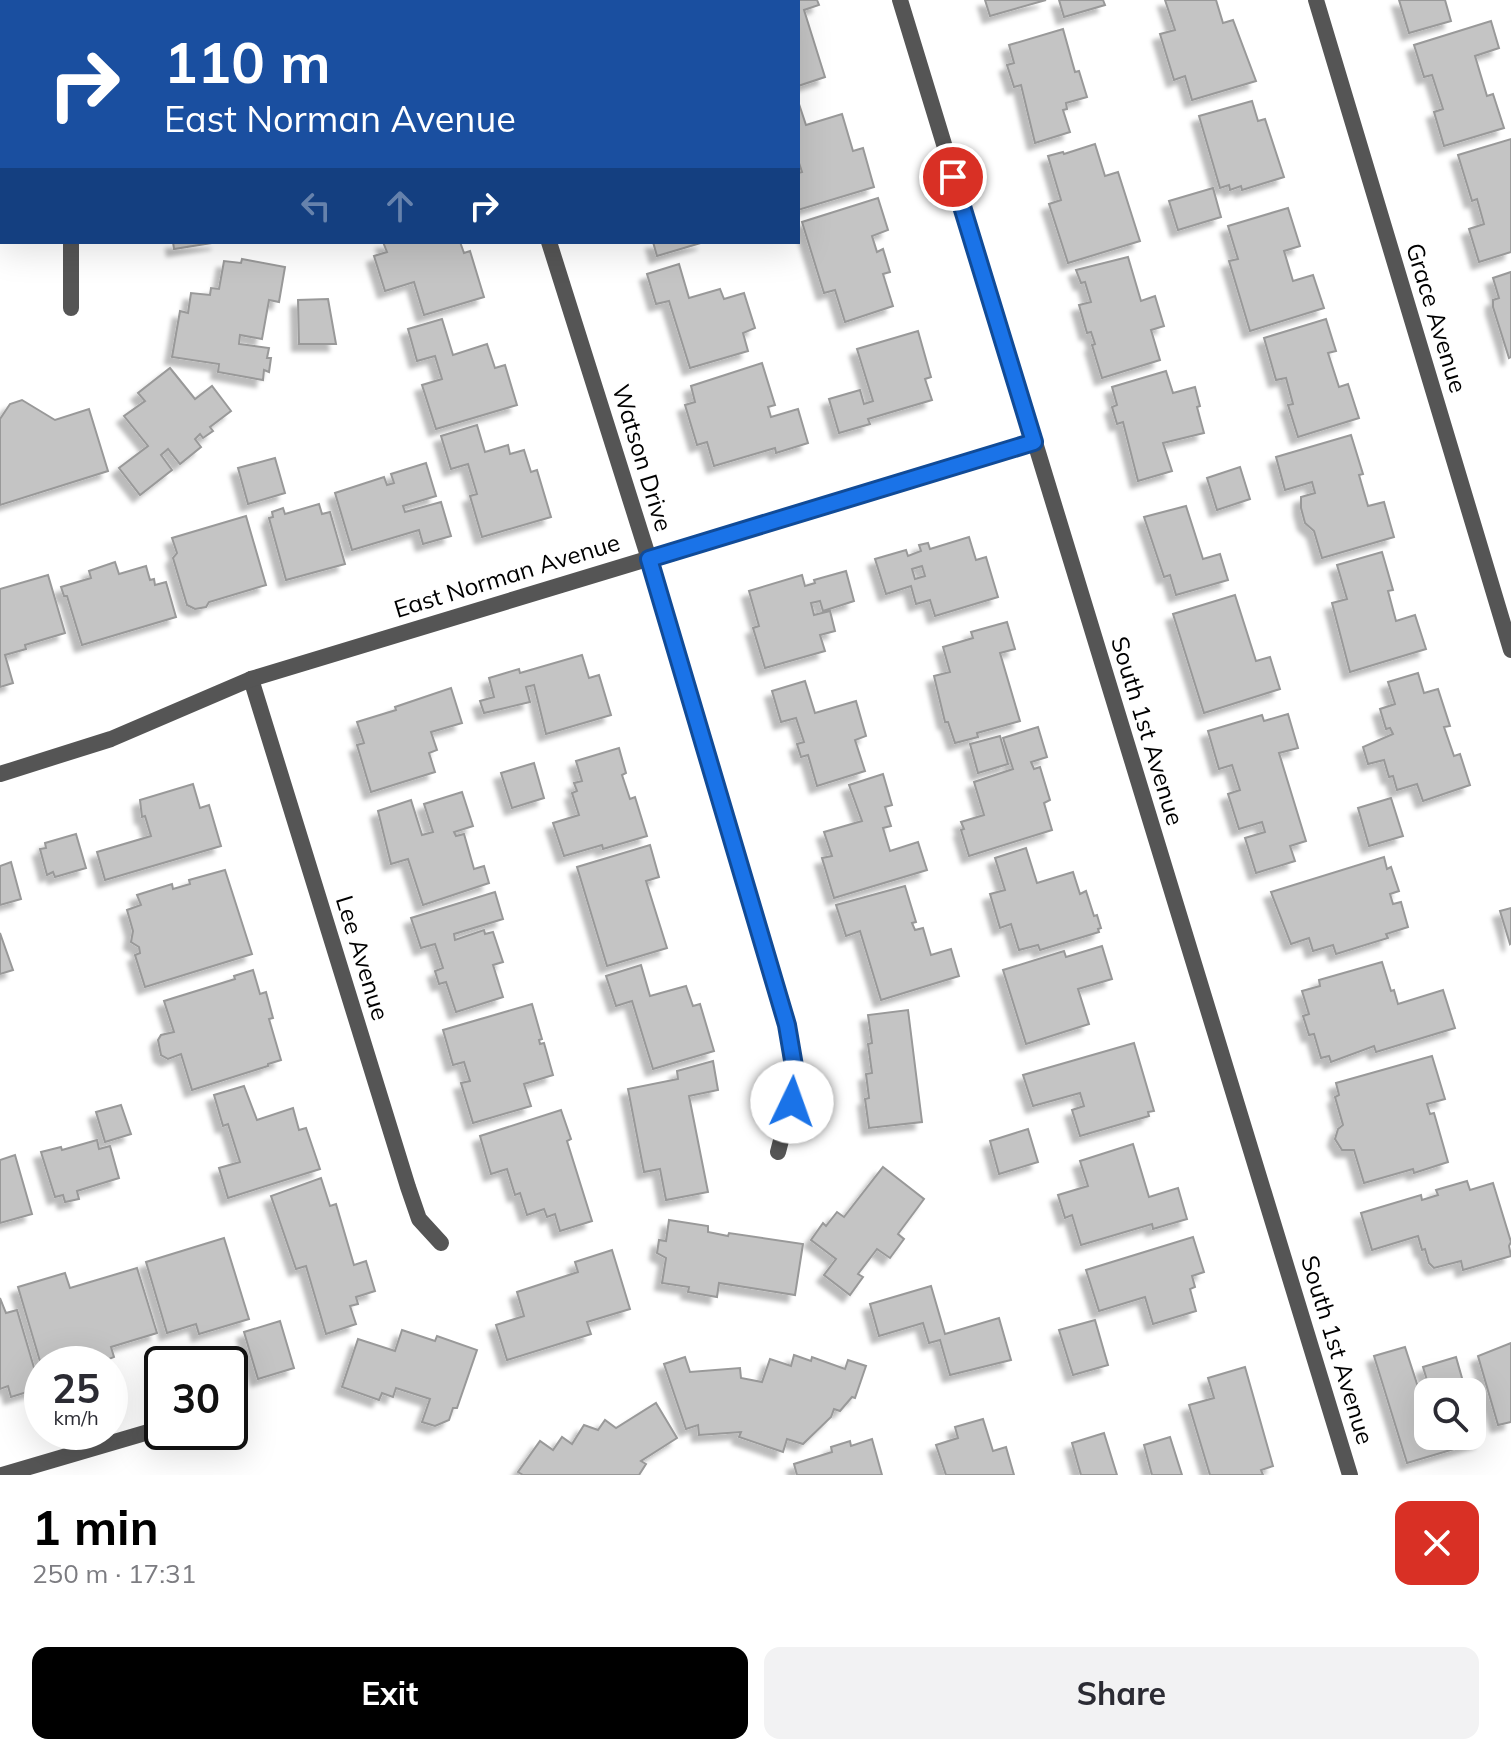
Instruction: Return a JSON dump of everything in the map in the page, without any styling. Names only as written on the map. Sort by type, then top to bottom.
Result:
[{"type":"street","name":"South 1st Avenue","points":[[900,0],[1350,1475]]},
{"type":"street","name":"Grace Avenue","points":[[1316,0],[1511,650]]},
{"type":"street","points":[[71,244],[71,308]]},
{"type":"street","name":"Watson Drive","points":[[550,244],[649,559],[787,1025],[794,1066],[792,1102],[778,1152]]},
{"type":"street","name":"East Norman Avenue","points":[[0,774],[111,739],[251,679],[1034,442]]},
{"type":"street","name":"Lee Avenue","points":[[251,679],[408,1187],[419,1219],[441,1243]]},
{"type":"street","points":[[2,1475],[144,1433]]},
{"type":"building","points":[[800,0],[817,0],[819,5],[804,10],[825,77],[800,85]]},
{"type":"building","points":[[985,0],[1046,0],[990,16]]},
{"type":"building","points":[[1059,0],[1103,0],[1105,5],[1064,17]]},
{"type":"building","points":[[1165,0],[1216,0],[1223,23],[1233,20],[1256,81],[1192,100],[1185,76],[1174,80],[1160,34],[1175,30]]},
{"type":"building","points":[[1399,0],[1445,0],[1451,21],[1409,33]]},
{"type":"building","points":[[1491,21],[1499,48],[1475,56],[1487,96],[1493,94],[1504,128],[1444,146],[1434,112],[1443,109],[1432,75],[1424,77],[1414,45]]},
{"type":"building","points":[[1063,29],[1075,72],[1079,71],[1087,97],[1066,103],[1067,109],[1063,110],[1070,132],[1035,143],[1021,85],[1014,87],[1007,65],[1014,63],[1009,45]]},
{"type":"building","points":[[1252,101],[1258,121],[1265,119],[1284,177],[1242,190],[1241,186],[1230,190],[1229,185],[1220,188],[1199,116]]},
{"type":"building","points":[[800,107],[806,125],[842,114],[853,151],[863,148],[874,187],[800,209]]},
{"type":"building","points":[[1511,139],[1511,252],[1479,262],[1469,229],[1484,224],[1477,199],[1472,201],[1458,155]]},
{"type":"building","points":[[1095,144],[1105,176],[1118,172],[1140,241],[1068,263],[1049,204],[1061,200],[1048,156]]},
{"type":"building","points":[[1213,188],[1221,217],[1178,230],[1169,201]]},
{"type":"building","points":[[878,198],[888,230],[872,236],[877,252],[883,249],[890,272],[883,274],[893,306],[845,322],[835,290],[824,293],[802,222]]},
{"type":"building","points":[[1288,208],[1300,246],[1284,251],[1293,281],[1313,275],[1324,308],[1250,331],[1229,261],[1238,259],[1228,226]]},
{"type":"building","points":[[173,244],[205,244],[174,249]]},
{"type":"building","points":[[384,244],[461,244],[464,253],[470,251],[484,297],[424,315],[414,282],[385,291],[374,256],[387,252]]},
{"type":"building","points":[[654,244],[697,244],[657,256]]},
{"type":"building","points":[[1128,257],[1141,301],[1155,296],[1164,326],[1151,330],[1160,360],[1102,378],[1092,345],[1095,344],[1091,332],[1087,333],[1079,305],[1091,302],[1085,282],[1081,283],[1076,270]]},
{"type":"building","points":[[242,259],[285,267],[279,302],[269,300],[262,339],[240,335],[239,344],[269,348],[269,372],[264,370],[263,380],[218,372],[219,364],[172,357],[180,311],[188,313],[191,293],[210,295],[211,288],[219,289],[224,261],[241,263]]},
{"type":"building","points":[[679,264],[689,298],[720,289],[724,299],[744,293],[755,328],[743,333],[748,351],[690,368],[669,301],[656,304],[647,274]]},
{"type":"building","points":[[1511,272],[1509,358],[1493,307],[1493,300],[1499,298],[1493,278]]},
{"type":"building","points":[[328,299],[336,344],[299,344],[298,300]]},
{"type":"building","points":[[442,319],[453,355],[487,344],[495,368],[505,365],[517,405],[436,429],[422,385],[442,379],[435,356],[417,361],[408,329]]},
{"type":"building","points":[[1326,319],[1336,351],[1328,353],[1339,387],[1348,384],[1359,418],[1298,437],[1288,405],[1293,404],[1286,378],[1276,380],[1264,338]]},
{"type":"building","points":[[918,331],[931,377],[925,379],[932,400],[868,419],[870,424],[839,433],[829,399],[860,390],[864,404],[873,401],[857,349]]},
{"type":"building","points":[[762,363],[775,405],[768,407],[771,417],[798,409],[808,443],[776,453],[775,448],[714,466],[707,442],[697,445],[685,405],[695,402],[691,386]]},
{"type":"building","points":[[170,368],[195,399],[212,386],[231,411],[210,427],[213,431],[203,438],[200,434],[195,439],[201,447],[180,464],[168,449],[161,455],[172,470],[140,495],[119,468],[148,446],[124,416],[145,401],[138,393]]},
{"type":"building","points":[[1166,371],[1173,393],[1195,387],[1204,433],[1163,443],[1172,471],[1138,481],[1123,422],[1117,424],[1112,407],[1117,405],[1112,387]]},
{"type":"building","points":[[22,400],[55,420],[89,409],[108,471],[0,505],[0,419],[10,404]]},
{"type":"building","points":[[477,425],[485,452],[508,445],[510,454],[524,450],[531,472],[537,470],[551,517],[482,537],[470,496],[477,494],[468,464],[451,469],[441,436]]},
{"type":"building","points":[[1351,435],[1363,474],[1359,475],[1368,506],[1384,502],[1394,537],[1322,558],[1314,531],[1305,523],[1301,508],[1301,497],[1315,493],[1312,482],[1285,490],[1276,457]]},
{"type":"building","points":[[275,458],[285,493],[248,504],[238,468]]},
{"type":"building","points":[[426,463],[436,496],[403,506],[405,512],[441,502],[451,536],[423,544],[419,530],[352,550],[335,493],[384,477],[387,485],[394,483],[391,474]]},
{"type":"building","points":[[1240,467],[1250,499],[1217,510],[1207,478]]},
{"type":"building","points":[[319,504],[322,514],[330,512],[345,564],[286,580],[269,518],[273,517],[272,512],[283,508],[285,514]]},
{"type":"building","points":[[1186,506],[1203,559],[1220,554],[1228,580],[1176,595],[1170,575],[1164,577],[1144,517]]},
{"type":"building","points":[[246,516],[266,585],[209,602],[206,607],[195,609],[187,605],[173,558],[177,553],[172,538]]},
{"type":"building","points":[[969,537],[976,560],[986,557],[998,597],[935,616],[930,600],[916,604],[911,586],[886,594],[875,559],[906,550],[908,556],[921,551],[919,545],[928,543],[930,549]],"holes":[[[922,566],[925,576],[915,579],[912,569]]]},
{"type":"building","points":[[1382,552],[1393,590],[1388,591],[1396,621],[1415,615],[1426,649],[1350,672],[1332,603],[1347,599],[1337,565]]},
{"type":"building","points":[[115,562],[119,574],[146,566],[155,585],[166,582],[176,617],[82,645],[67,596],[64,596],[61,587],[91,578],[89,571]]},
{"type":"building","points":[[846,571],[854,601],[823,611],[820,601],[811,603],[814,615],[830,611],[835,631],[820,635],[825,651],[765,668],[753,628],[759,626],[749,591],[802,575],[805,586],[815,583],[814,580]]},
{"type":"building","points":[[48,575],[65,633],[25,645],[26,649],[5,655],[13,683],[0,687],[0,589]]},
{"type":"building","points":[[1235,595],[1256,661],[1270,657],[1280,689],[1204,713],[1173,614]]},
{"type":"building","points":[[1007,622],[1015,649],[1000,653],[1020,721],[977,733],[978,737],[955,743],[948,722],[945,722],[934,676],[950,672],[943,647],[973,638],[971,632]]},
{"type":"building","points":[[582,655],[589,678],[599,675],[611,715],[546,734],[534,685],[526,687],[530,702],[484,713],[480,701],[494,697],[489,678],[519,669],[520,673]]},
{"type":"building","points":[[1418,673],[1424,693],[1438,689],[1450,726],[1444,727],[1454,756],[1460,754],[1470,785],[1423,801],[1417,784],[1397,790],[1384,760],[1368,764],[1363,747],[1393,734],[1390,728],[1386,729],[1380,709],[1395,704],[1388,682]]},
{"type":"building","points":[[805,681],[815,713],[856,701],[866,736],[855,740],[865,771],[817,786],[808,755],[801,757],[797,744],[804,742],[796,718],[781,722],[772,691]]},
{"type":"building","points":[[451,688],[462,723],[431,732],[437,750],[429,753],[435,772],[371,792],[357,745],[364,743],[357,722]]},
{"type":"building","points":[[1288,714],[1298,748],[1279,753],[1306,841],[1290,846],[1295,861],[1256,873],[1245,838],[1265,832],[1262,822],[1239,829],[1228,794],[1240,790],[1232,765],[1219,769],[1208,731],[1262,715],[1264,721]]},
{"type":"building","points":[[1038,727],[1047,757],[1031,762],[1034,769],[1040,767],[1050,800],[1044,803],[1052,830],[969,856],[961,822],[984,815],[974,782],[1013,769],[1003,738]]},
{"type":"building","points":[[1000,736],[1008,764],[978,773],[970,744]]},
{"type":"building","points":[[619,748],[626,773],[622,775],[630,799],[635,797],[647,836],[564,856],[553,823],[579,815],[572,793],[577,791],[574,783],[582,781],[576,761]]},
{"type":"building","points":[[534,763],[544,798],[512,808],[501,773]]},
{"type":"building","points":[[883,774],[892,805],[885,807],[891,826],[883,828],[890,851],[918,842],[927,870],[834,898],[822,858],[832,856],[824,832],[862,821],[849,785]]},
{"type":"building","points":[[193,784],[200,808],[209,805],[221,846],[105,880],[97,852],[151,836],[145,816],[142,817],[140,800]]},
{"type":"building","points":[[462,792],[473,826],[454,832],[456,836],[464,834],[474,869],[484,866],[489,883],[423,905],[408,859],[391,864],[378,811],[411,800],[422,835],[433,832],[424,804]]},
{"type":"building","points":[[1391,798],[1403,836],[1369,846],[1358,808]]},
{"type":"building","points":[[76,834],[86,868],[55,877],[53,872],[47,875],[40,849],[46,848],[45,843]]},
{"type":"building","points":[[650,845],[659,877],[646,881],[667,948],[607,966],[577,867]]},
{"type":"building","points":[[1026,848],[1037,883],[1073,872],[1080,894],[1086,891],[1094,916],[1097,915],[1101,928],[1099,932],[1040,950],[1038,945],[1019,950],[1011,924],[1000,928],[990,894],[1005,890],[995,858]]},
{"type":"building","points":[[1384,857],[1399,891],[1390,894],[1393,904],[1401,902],[1408,927],[1386,934],[1388,938],[1336,954],[1333,945],[1313,951],[1309,938],[1291,944],[1271,892]]},
{"type":"building","points":[[11,862],[21,899],[0,905],[0,866]]},
{"type":"building","points":[[225,870],[252,954],[145,987],[135,955],[140,953],[139,947],[131,942],[133,931],[127,910],[141,905],[137,895],[172,884],[173,889],[190,884],[189,880]]},
{"type":"building","points":[[905,886],[916,922],[912,923],[915,930],[923,928],[931,955],[951,949],[959,976],[881,1000],[860,931],[846,936],[836,905]]},
{"type":"building","points":[[495,892],[503,919],[454,934],[455,940],[484,930],[485,934],[493,932],[503,962],[493,965],[503,997],[456,1012],[446,982],[439,984],[435,971],[443,968],[435,944],[421,948],[411,918]]},
{"type":"building","points":[[1511,908],[1511,943],[1510,944],[1500,911]]},
{"type":"building","points":[[0,933],[13,970],[0,974]]},
{"type":"building","points":[[1102,946],[1112,979],[1078,989],[1089,1024],[1026,1044],[1003,970],[1064,951],[1066,957]]},
{"type":"building","points":[[1382,962],[1398,1004],[1443,990],[1455,1028],[1376,1052],[1374,1046],[1331,1062],[1329,1056],[1321,1058],[1314,1034],[1309,1035],[1303,1016],[1309,1014],[1302,991],[1320,986],[1319,980]]},
{"type":"building","points":[[641,965],[650,996],[686,986],[693,1006],[700,1004],[714,1051],[653,1069],[632,1001],[616,1006],[606,976]]},
{"type":"building","points":[[253,970],[260,994],[266,992],[273,1018],[269,1019],[281,1060],[192,1090],[181,1054],[168,1059],[161,1055],[158,1040],[161,1035],[174,1032],[164,1001],[235,979],[234,976]]},
{"type":"building","points":[[532,1004],[542,1039],[539,1040],[540,1044],[544,1043],[553,1075],[524,1084],[531,1106],[473,1123],[461,1083],[470,1081],[464,1062],[453,1065],[443,1030]]},
{"type":"building","points":[[908,1010],[922,1122],[869,1128],[865,1099],[869,1098],[866,1074],[872,1073],[868,1044],[872,1043],[868,1015]]},
{"type":"building","points":[[1134,1043],[1154,1111],[1148,1112],[1149,1116],[1080,1136],[1072,1110],[1084,1106],[1080,1093],[1033,1106],[1023,1075]]},
{"type":"building","points":[[1432,1056],[1445,1099],[1427,1104],[1430,1114],[1434,1113],[1448,1162],[1414,1173],[1413,1169],[1364,1183],[1354,1150],[1342,1150],[1335,1139],[1343,1125],[1335,1097],[1339,1095],[1336,1083]]},
{"type":"building","points":[[713,1061],[718,1090],[689,1096],[708,1192],[666,1200],[660,1169],[644,1172],[628,1089],[678,1079],[677,1071]]},
{"type":"building","points":[[244,1086],[257,1120],[293,1108],[299,1130],[306,1128],[320,1169],[228,1198],[219,1168],[240,1162],[228,1124],[223,1126],[214,1095]]},
{"type":"building","points":[[121,1105],[131,1134],[105,1142],[96,1112]]},
{"type":"building","points":[[561,1110],[571,1139],[567,1141],[592,1221],[560,1231],[555,1214],[547,1217],[544,1209],[527,1215],[520,1193],[515,1195],[507,1169],[491,1174],[480,1136]]},
{"type":"building","points":[[1028,1129],[1038,1162],[999,1174],[990,1141]]},
{"type":"building","points":[[97,1140],[99,1149],[110,1146],[119,1178],[77,1191],[79,1199],[65,1202],[63,1195],[55,1197],[41,1152],[61,1147],[62,1150]]},
{"type":"building","points":[[1133,1144],[1149,1197],[1178,1188],[1187,1219],[1153,1229],[1152,1224],[1081,1245],[1072,1215],[1065,1218],[1058,1195],[1088,1186],[1080,1161]]},
{"type":"building","points":[[15,1155],[32,1214],[0,1223],[0,1160]]},
{"type":"building","points":[[883,1167],[924,1199],[898,1234],[904,1239],[890,1258],[877,1249],[858,1274],[863,1277],[850,1295],[824,1275],[836,1259],[811,1240],[823,1223],[826,1226],[837,1212],[844,1217]]},
{"type":"building","points":[[321,1178],[330,1206],[336,1204],[354,1265],[366,1261],[375,1291],[356,1297],[358,1304],[350,1306],[356,1324],[326,1334],[306,1266],[296,1269],[271,1196]]},
{"type":"building","points":[[1467,1181],[1470,1190],[1493,1183],[1511,1242],[1511,1256],[1463,1270],[1461,1261],[1434,1268],[1425,1249],[1422,1250],[1418,1236],[1372,1250],[1361,1213],[1421,1195],[1422,1200],[1438,1195],[1436,1190]]},
{"type":"building","points":[[669,1220],[708,1226],[708,1232],[728,1236],[729,1233],[803,1244],[795,1295],[719,1283],[717,1297],[688,1292],[689,1287],[662,1283],[666,1258],[657,1253],[659,1240],[666,1241]]},
{"type":"building","points":[[1193,1237],[1204,1272],[1192,1276],[1195,1287],[1190,1289],[1196,1311],[1153,1324],[1145,1297],[1099,1311],[1086,1270]]},
{"type":"building","points":[[224,1238],[249,1319],[199,1334],[196,1324],[167,1333],[146,1262]]},
{"type":"building","points":[[612,1250],[630,1309],[587,1322],[591,1334],[507,1360],[496,1325],[524,1316],[517,1292],[578,1272],[575,1262]]},
{"type":"building","points":[[137,1268],[157,1333],[114,1346],[35,1346],[18,1287],[65,1273],[70,1288]]},
{"type":"building","points":[[931,1286],[945,1334],[999,1318],[1011,1360],[950,1375],[940,1340],[929,1343],[923,1323],[879,1336],[870,1304]]},
{"type":"building","points":[[0,1298],[6,1313],[17,1310],[28,1346],[24,1346],[24,1393],[11,1397],[8,1386],[0,1389]]},
{"type":"building","points":[[1095,1320],[1108,1365],[1073,1375],[1059,1330]]},
{"type":"building","points":[[280,1321],[294,1368],[258,1379],[244,1332]]},
{"type":"building","points":[[402,1330],[435,1341],[437,1336],[477,1350],[457,1408],[453,1408],[449,1420],[435,1426],[422,1422],[430,1399],[396,1388],[393,1397],[382,1393],[379,1400],[342,1387],[358,1339],[395,1351]]},
{"type":"building","points":[[1511,1343],[1511,1422],[1498,1425],[1478,1356]]},
{"type":"building","points":[[1405,1347],[1415,1378],[1414,1450],[1451,1450],[1407,1463],[1374,1356]]},
{"type":"building","points":[[794,1355],[811,1361],[812,1357],[845,1369],[848,1360],[866,1366],[855,1398],[852,1397],[840,1411],[834,1409],[831,1417],[803,1444],[787,1439],[783,1452],[739,1437],[741,1432],[699,1435],[698,1425],[686,1429],[664,1364],[685,1357],[690,1372],[740,1368],[741,1378],[762,1382],[770,1359],[791,1366]]},
{"type":"building","points":[[1456,1357],[1462,1378],[1426,1378],[1423,1367]]},
{"type":"building","points":[[1245,1367],[1273,1466],[1261,1470],[1263,1475],[1210,1475],[1189,1405],[1214,1398],[1208,1378]]},
{"type":"building","points":[[656,1403],[677,1438],[641,1461],[646,1464],[639,1475],[523,1475],[518,1472],[540,1441],[553,1450],[562,1437],[572,1444],[584,1425],[598,1430],[605,1420],[616,1428]]},
{"type":"building","points":[[983,1419],[993,1451],[1006,1447],[1014,1475],[946,1475],[936,1445],[958,1438],[955,1427]]},
{"type":"building","points":[[1104,1433],[1117,1475],[1081,1475],[1072,1443]]},
{"type":"building","points":[[1170,1437],[1182,1475],[1152,1475],[1144,1445]]},
{"type":"building","points":[[872,1439],[882,1475],[797,1475],[794,1464],[832,1452],[831,1447],[850,1441],[851,1446]]},
{"type":"route","points":[[792,1102],[794,1066],[787,1025],[649,559],[1034,442],[953,177]]}]
